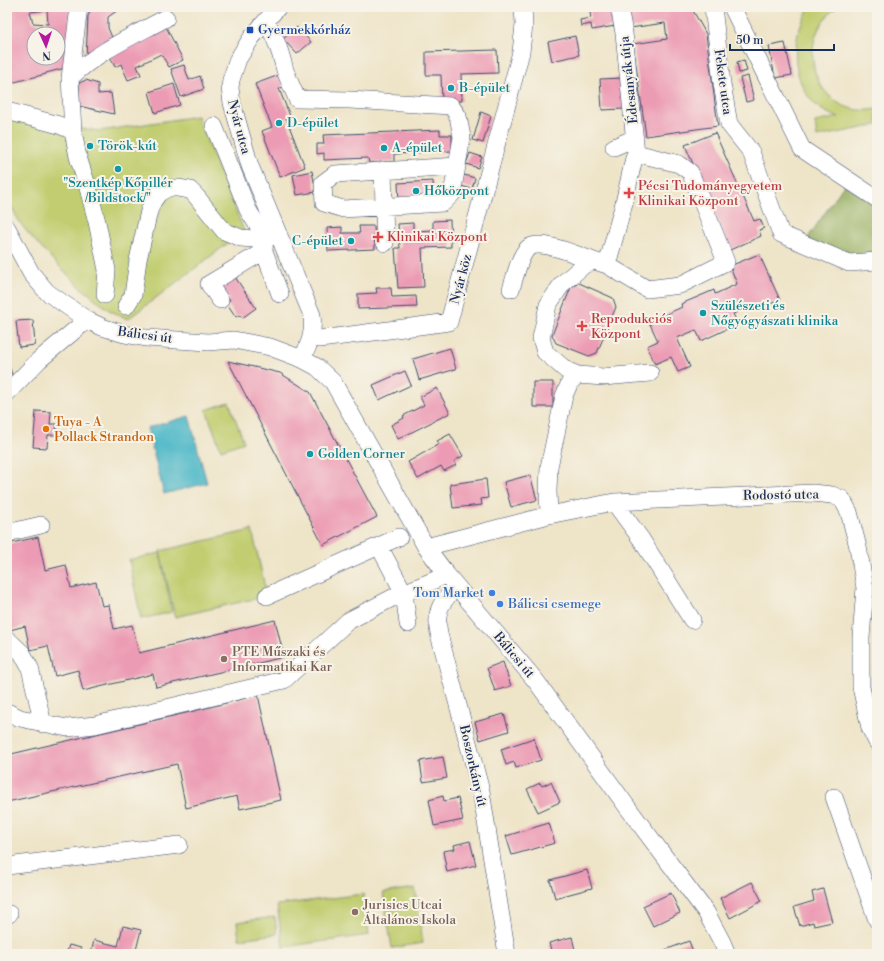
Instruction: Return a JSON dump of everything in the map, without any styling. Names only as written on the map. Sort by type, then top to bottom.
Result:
[{"type":"street","points":[[79,7],[70,78],[73,131],[78,156],[97,222],[107,270],[106,295]]},
{"type":"street","name":"Nyár utca","points":[[269,241],[232,103],[230,88],[238,59],[244,48],[278,7]]},
{"type":"street","name":"Nyár köz","points":[[312,336],[320,339],[449,322],[521,52],[524,25],[523,7]]},
{"type":"street","name":"Édesanyák útja","points":[[619,7],[624,32],[636,145]]},
{"type":"street","name":"Fekete utca","points":[[713,7],[722,84],[729,124],[751,152],[781,234],[849,263],[877,261]]},
{"type":"street","points":[[732,7],[802,149],[877,199]]},
{"type":"street","points":[[70,78],[82,66],[100,53],[166,18]]},
{"type":"street","points":[[266,21],[275,36],[285,69],[297,98],[451,106],[458,116],[462,137],[457,166],[452,194],[443,203],[342,209],[324,203],[323,183],[335,174],[457,166]]},
{"type":"street","points":[[7,111],[59,125],[73,131]]},
{"type":"street","points":[[214,126],[248,210],[269,241],[312,315],[312,336],[302,359]]},
{"type":"street","points":[[600,263],[624,203],[636,145]]},
{"type":"street","points":[[511,289],[520,260],[528,248],[537,245],[548,245],[600,263],[647,289],[680,285],[726,262],[690,172],[679,164],[636,145],[614,147]]},
{"type":"street","points":[[383,170],[385,243]]},
{"type":"street","points":[[126,306],[133,295],[138,260],[149,211],[153,201],[159,193],[168,188],[190,190],[224,231],[241,238],[269,241]]},
{"type":"street","name":"Bálicsi út","points":[[7,228],[31,273],[47,292],[87,320],[102,327],[124,334],[146,338],[208,342],[234,340],[270,347],[317,366],[333,382],[426,547],[451,581],[536,681],[706,912],[727,954]]},
{"type":"street","points":[[269,241],[280,294]]},
{"type":"street","points":[[220,300],[210,284],[269,241]]},
{"type":"street","points":[[549,515],[549,467],[571,384],[566,370],[545,352],[541,338],[548,305],[562,284],[584,265],[600,263]]},
{"type":"street","points":[[849,263],[877,267]]},
{"type":"street","points":[[7,393],[39,360],[87,320]]},
{"type":"street","points":[[571,384],[603,377],[650,373]]},
{"type":"street","name":"Rodostó utca","points":[[426,547],[549,515],[614,502],[813,493],[832,495],[842,499],[849,512],[865,588],[861,638],[861,687],[870,728],[877,742]]},
{"type":"street","points":[[614,502],[641,539],[692,620]]},
{"type":"street","points":[[7,533],[41,525]]},
{"type":"street","points":[[267,596],[399,537]]},
{"type":"street","points":[[379,546],[404,593],[408,624]]},
{"type":"street","points":[[7,712],[20,718],[67,728],[94,725],[284,680],[348,621],[404,593],[451,581]]},
{"type":"street","name":"Boszorkány út","points":[[451,581],[440,606],[437,619],[439,634],[481,791],[507,954]]},
{"type":"street","points":[[7,639],[22,653],[30,668],[43,724]]},
{"type":"street","points":[[834,797],[877,920]]},
{"type":"street","points":[[7,866],[179,845]]},
{"type":"green space","points":[[811,7],[837,7],[822,22],[815,40],[813,58],[816,76],[825,91],[839,103],[856,110],[877,109],[877,125],[817,137],[815,122],[839,117],[825,112],[814,103],[805,92],[799,78],[796,64],[798,34],[803,20]]},
{"type":"green space","points":[[7,114],[47,125],[100,131],[197,116],[244,231],[128,319],[109,310],[79,286],[42,249],[23,227],[7,201]]},
{"type":"green space","points":[[844,185],[877,204],[877,256],[848,258],[807,239]]},
{"type":"green space","points":[[229,402],[244,442],[221,450],[206,410]]},
{"type":"green space","points":[[252,530],[267,596],[175,617],[160,551]]},
{"type":"green space","points":[[160,553],[172,612],[141,619],[129,560]]},
{"type":"green space","points":[[415,888],[423,943],[392,948],[383,893]]},
{"type":"green space","points":[[363,894],[369,935],[283,947],[277,905]]},
{"type":"green space","points":[[275,917],[277,934],[239,939],[237,922]]},
{"type":"water","points":[[189,416],[207,483],[164,494],[147,428]]},
{"type":"building","points":[[7,7],[70,7],[66,60],[66,26],[26,26],[26,66],[65,66],[65,68],[7,84]],"holes":[[[47,10],[48,24],[33,23],[30,12]]]},
{"type":"building","points":[[92,7],[115,7],[118,10],[108,17],[108,28],[114,42],[86,57],[88,16]]},
{"type":"building","points":[[589,7],[612,7],[615,26],[592,30],[591,24],[581,26],[580,20],[591,18]]},
{"type":"building","points":[[627,7],[691,7],[706,34],[718,126],[646,136],[633,44],[667,39],[665,23],[630,28]]},
{"type":"building","points":[[165,25],[183,60],[169,67],[161,54],[137,66],[141,75],[128,80],[121,64],[115,67],[108,53]]},
{"type":"building","points":[[297,27],[311,42],[297,54],[283,39]]},
{"type":"building","points":[[575,36],[579,55],[552,61],[548,42]]},
{"type":"building","points":[[785,43],[792,75],[775,78],[769,46]]},
{"type":"building","name":"B-épület","points":[[497,50],[498,73],[461,74],[462,101],[442,101],[441,75],[426,75],[426,52]]},
{"type":"building","points":[[744,60],[747,71],[739,73],[737,62]]},
{"type":"building","points":[[184,65],[189,80],[200,76],[204,89],[181,97],[171,69]]},
{"type":"building","name":"D-épület","points":[[282,74],[283,87],[279,89],[290,116],[286,118],[305,167],[280,177],[262,131],[272,127],[255,84]]},
{"type":"building","points":[[748,76],[754,100],[746,102],[740,78]]},
{"type":"building","points":[[622,78],[624,109],[602,110],[600,79]]},
{"type":"building","points":[[86,80],[98,84],[98,94],[111,93],[114,114],[79,106],[79,83]]},
{"type":"building","points":[[174,84],[180,105],[155,113],[149,92]]},
{"type":"building","points":[[481,112],[491,116],[483,143],[473,140]]},
{"type":"building","name":"A-épület","points":[[440,130],[440,135],[452,135],[452,151],[394,154],[394,162],[369,163],[368,158],[324,160],[324,153],[317,154],[317,144],[324,144],[323,135]]},
{"type":"building","points":[[715,133],[754,221],[760,219],[764,228],[759,230],[761,236],[730,250],[685,145]]},
{"type":"building","points":[[470,153],[482,157],[478,168],[466,164]]},
{"type":"building","points":[[312,171],[316,192],[297,195],[293,175]]},
{"type":"building","points":[[464,175],[475,178],[472,189],[461,186]]},
{"type":"building","name":"Hőközpont","points":[[433,181],[434,200],[399,202],[398,183]]},
{"type":"building","points":[[450,220],[451,247],[422,248],[424,287],[398,288],[395,248],[400,248],[398,224],[413,223],[413,231],[433,230],[433,221]]},
{"type":"building","name":"C-épület","points":[[359,226],[374,226],[375,249],[328,251],[327,228],[342,227],[342,233],[360,233]]},
{"type":"building","name":"Szülészeti és Nőgyógyászati klinika","points":[[759,254],[780,300],[753,311],[751,306],[733,314],[738,324],[701,341],[696,330],[677,338],[690,367],[678,372],[671,357],[655,364],[647,346],[658,341],[649,322],[682,307],[681,304],[714,290],[715,294],[737,284],[730,266]]},
{"type":"building","points":[[233,274],[256,308],[242,318],[240,315],[236,317],[226,302],[230,300],[219,284]]},
{"type":"building","name":"Reprodukciós Központ","points":[[579,283],[613,298],[616,307],[597,353],[589,356],[556,343],[552,335],[571,287]]},
{"type":"building","points":[[376,288],[391,288],[392,297],[416,296],[417,307],[358,309],[358,294],[377,293]]},
{"type":"building","points":[[33,320],[35,345],[19,347],[16,321]]},
{"type":"building","points":[[450,348],[456,369],[419,380],[413,359]]},
{"type":"building","points":[[7,359],[15,384],[7,389]]},
{"type":"building","name":"Golden Corner","points":[[228,361],[280,373],[310,392],[377,517],[323,545]]},
{"type":"building","points":[[405,371],[411,385],[379,400],[373,385]]},
{"type":"building","points":[[533,382],[553,382],[553,407],[533,407]]},
{"type":"building","points":[[437,388],[450,413],[398,439],[391,425],[404,418],[403,416],[424,405],[420,397]]},
{"type":"building","name":"Tuya - A Pollack Strandon","points":[[36,411],[51,412],[50,424],[57,424],[56,435],[48,435],[47,448],[33,447]]},
{"type":"building","points":[[450,434],[463,456],[454,461],[456,465],[444,471],[441,466],[418,479],[408,462],[439,444],[437,441]]},
{"type":"building","points":[[530,475],[537,500],[511,507],[504,482]]},
{"type":"building","points":[[486,479],[488,498],[481,499],[482,505],[453,508],[450,484]]},
{"type":"building","points":[[38,537],[45,570],[66,565],[71,588],[96,582],[102,606],[109,605],[114,629],[132,625],[139,653],[275,620],[284,657],[156,687],[153,674],[83,691],[78,670],[55,676],[48,646],[30,650],[25,626],[10,630],[7,617],[7,544]]},
{"type":"building","points":[[503,662],[511,686],[495,691],[487,668]]},
{"type":"building","points":[[258,695],[281,800],[240,809],[237,796],[186,808],[177,764],[7,802],[7,755]]},
{"type":"building","points":[[504,714],[509,731],[480,740],[475,722]]},
{"type":"building","points":[[534,738],[541,760],[516,768],[514,762],[506,765],[501,749]]},
{"type":"building","points":[[443,757],[447,778],[423,782],[420,761]]},
{"type":"building","points":[[551,782],[560,802],[538,812],[527,789],[540,783],[542,786]]},
{"type":"building","points":[[443,796],[444,801],[458,798],[463,820],[434,826],[429,800]]},
{"type":"building","points":[[549,823],[555,843],[512,855],[506,836]]},
{"type":"building","points":[[470,841],[476,865],[447,872],[443,851],[455,849],[454,845]]},
{"type":"building","points":[[587,870],[592,888],[555,898],[550,880]]},
{"type":"building","points":[[752,882],[762,901],[730,918],[720,898]]},
{"type":"building","points":[[823,889],[832,922],[814,926],[813,922],[800,926],[794,907],[814,901],[812,892]]},
{"type":"building","points":[[671,893],[680,913],[653,926],[643,906]]},
{"type":"building","points":[[123,926],[141,930],[136,950],[151,954],[91,954],[94,940],[118,946]]},
{"type":"building","points":[[572,937],[576,954],[552,954],[549,943]]},
{"type":"building","points":[[689,941],[694,954],[666,954],[665,950]]},
{"type":"building","points":[[69,945],[81,948],[79,954],[66,954]]},
{"type":"place","name":"Gyermekkórház","points":[[250,30]]},
{"type":"place","name":"B-épület","points":[[451,88]]},
{"type":"place","name":"D-épület","points":[[279,123]]},
{"type":"place","name":"Török-kút","points":[[90,146]]},
{"type":"place","name":"A-épület","points":[[384,148]]},
{"type":"place","name":"\"Szentkép Kőpillér /Bildstock/\"","points":[[118,169]]},
{"type":"place","name":"Hőközpont","points":[[416,191]]},
{"type":"place","name":"Pécsi Tudományegyetem Klinikai Központ","points":[[629,193]]},
{"type":"place","name":"Klinikai Központ","points":[[378,237]]},
{"type":"place","name":"C-épület","points":[[351,241]]},
{"type":"place","name":"Szülészeti és Nőgyógyászati klinika","points":[[703,313]]},
{"type":"place","name":"Reprodukciós Központ","points":[[582,326]]},
{"type":"place","name":"Tuya - A Pollack Strandon","points":[[46,429]]},
{"type":"place","name":"Golden Corner","points":[[310,454]]},
{"type":"place","name":"Tom Market","points":[[492,593]]},
{"type":"place","name":"Bálicsi csemege","points":[[500,604]]},
{"type":"place","name":"PTE Műszaki és Informatikai Kar","points":[[224,659]]},
{"type":"place","name":"Jurisics Utcai Általános Iskola","points":[[355,912]]}]
